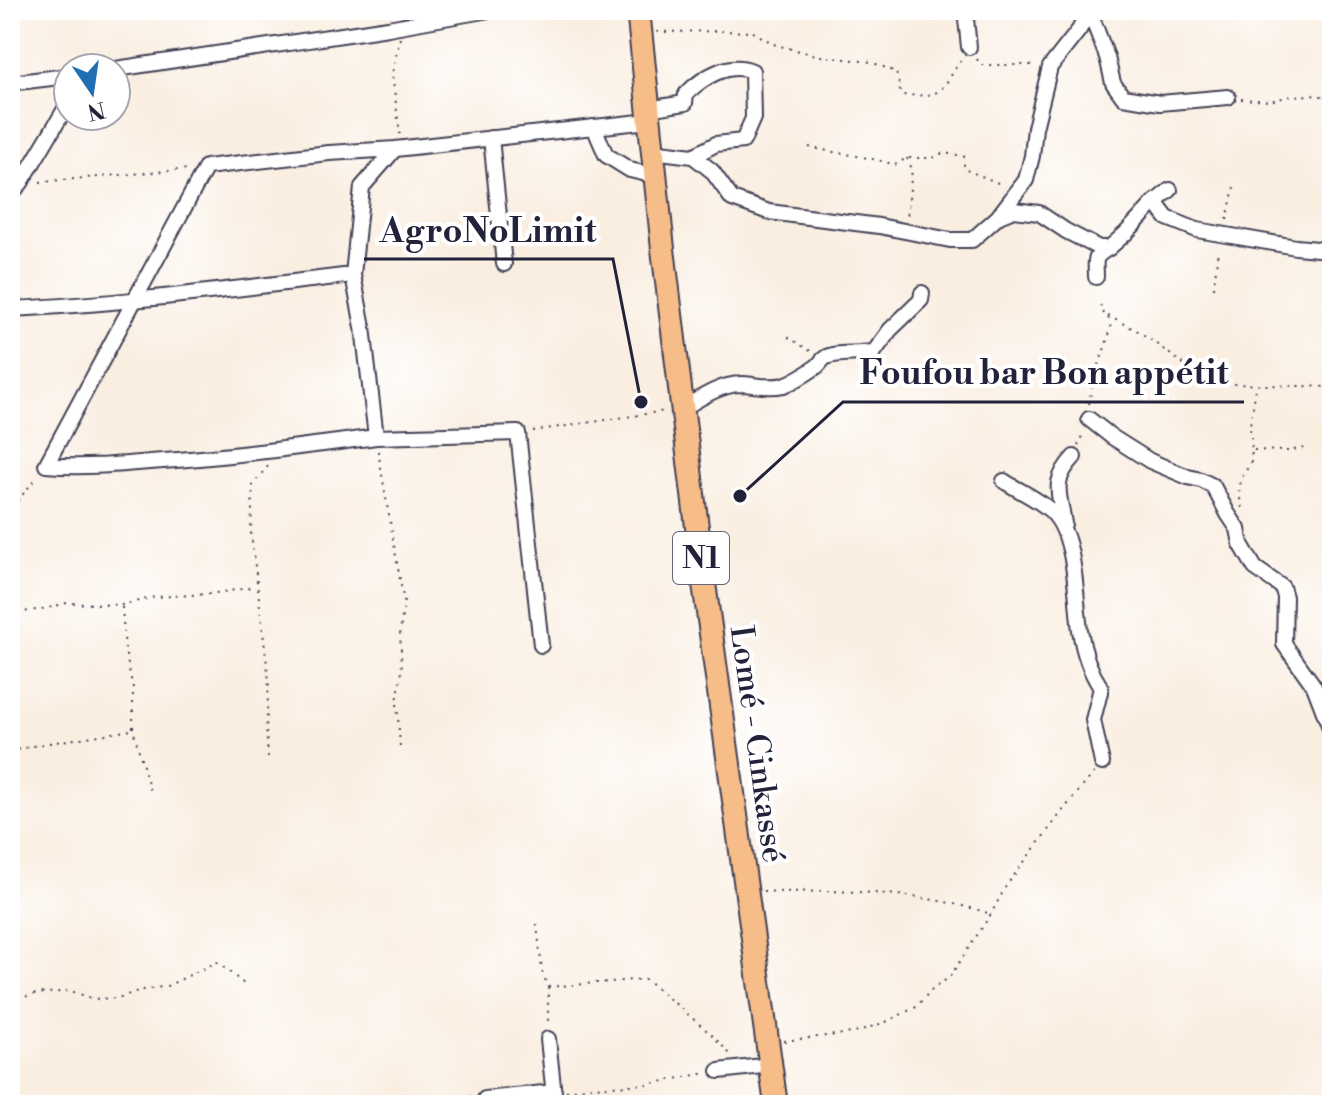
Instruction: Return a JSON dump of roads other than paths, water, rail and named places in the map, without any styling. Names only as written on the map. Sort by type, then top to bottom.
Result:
[{"type":"highway","name":"Lomé - Cinkassé","points":[[639,21],[703,576],[776,1105]]},
{"type":"street","points":[[132,67],[489,10]]},
{"type":"street","points":[[965,10],[969,47]]},
{"type":"street","points":[[652,151],[693,156],[712,171],[732,199],[769,212],[845,221],[950,240],[972,240],[999,216],[1026,180],[1050,67],[1079,30],[1089,10]]},
{"type":"street","points":[[1089,10],[1107,57],[1113,83],[1123,97],[1160,103],[1228,97]]},
{"type":"street","points":[[541,645],[518,433],[376,437],[175,460],[73,468],[46,465],[206,167],[594,127],[649,115],[685,103],[686,94],[693,87],[729,68],[743,67],[752,71],[753,118],[743,141],[716,144],[693,156]]},
{"type":"street","points":[[10,83],[52,78]]},
{"type":"street","points":[[594,127],[606,155],[630,170],[655,176]]},
{"type":"street","points":[[10,195],[52,129]]},
{"type":"street","points":[[491,138],[504,264]]},
{"type":"street","points":[[376,437],[363,327],[353,275],[362,187],[399,148]]},
{"type":"street","points":[[1094,260],[1170,190]]},
{"type":"street","points":[[1155,202],[1167,218],[1197,230],[1329,250],[1332,254]]},
{"type":"street","points":[[999,216],[1014,210],[1039,213],[1099,248],[1109,248]]},
{"type":"street","points":[[1084,240],[1094,260],[1096,277]]},
{"type":"street","points":[[10,309],[77,306],[353,275]]},
{"type":"street","points":[[682,409],[716,391],[738,384],[761,387],[800,379],[825,357],[874,352],[890,330],[921,300],[922,293]]},
{"type":"street","points":[[1089,419],[1150,461],[1213,486],[1238,529],[1241,544],[1255,568],[1282,587],[1285,597],[1284,644],[1314,686],[1332,733]]},
{"type":"street","points":[[1074,457],[1062,470],[1058,484],[1074,568],[1080,631],[1091,674],[1101,688],[1093,720],[1102,763]]},
{"type":"street","points":[[1004,481],[1051,511],[1066,536]]},
{"type":"street","points":[[485,1099],[555,1099],[548,1039]]},
{"type":"street","points":[[719,1071],[744,1068],[769,1054]]},
{"type":"place","name":"AgroNoLimit","points":[[641,402]]},
{"type":"place","name":"Foufou bar Bon appétit","points":[[740,496]]}]
